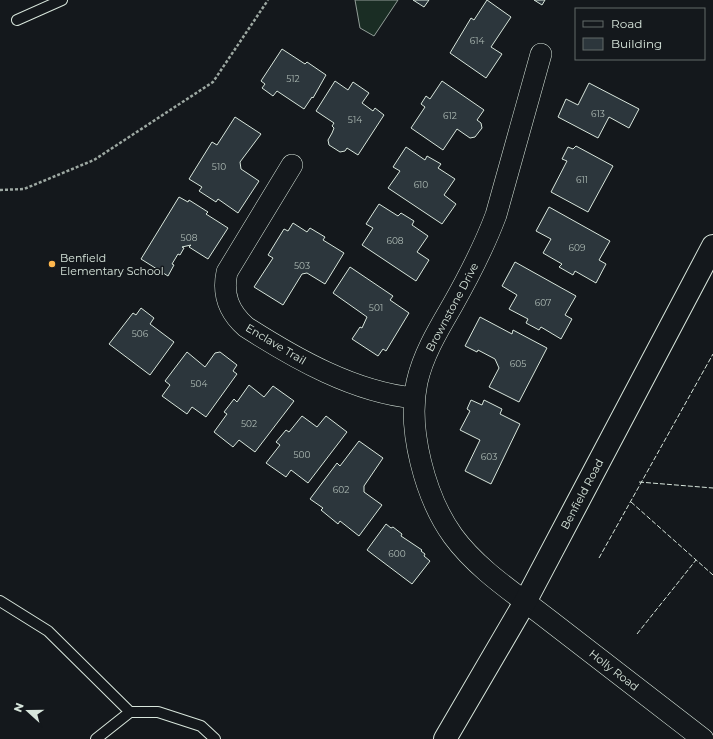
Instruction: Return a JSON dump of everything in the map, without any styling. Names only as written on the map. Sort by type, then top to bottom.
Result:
[{"type":"main road","name":"Benfield Road","points":[[445,739],[525,602],[713,246]]},
{"type":"street","name":"Brownstone Drive","points":[[525,602],[471,557],[453,536],[440,515],[432,497],[420,456],[416,435],[414,398],[422,365],[436,333],[475,265],[488,238],[496,215],[541,54]]},
{"type":"street","name":"Enclave Trail","points":[[292,166],[227,272],[225,293],[229,307],[237,319],[246,327],[267,341],[318,368],[382,392],[414,398]]},
{"type":"street","name":"Holly Road","points":[[525,602],[703,739]]},
{"type":"lane","points":[[17,20],[62,0]]},
{"type":"lane","points":[[0,601],[48,632],[130,712]]},
{"type":"lane","points":[[96,739],[130,712],[158,712],[172,716],[201,726],[215,739]]},
{"type":"path","points":[[0,190],[24,189],[94,160],[213,82],[268,0]]},
{"type":"green space","points":[[355,0],[398,0],[374,36],[360,28]]},
{"type":"building","points":[[413,0],[429,0],[424,7]]},
{"type":"building","points":[[487,0],[511,17],[491,47],[502,54],[486,78],[450,53],[471,18],[474,20]]},
{"type":"building","points":[[534,0],[545,0],[542,5]]},
{"type":"building","points":[[282,49],[305,64],[307,62],[326,75],[313,98],[312,97],[304,109],[277,91],[273,96],[262,88],[265,84],[261,81]]},
{"type":"building","points":[[335,81],[348,90],[353,82],[369,93],[362,103],[373,111],[375,108],[384,115],[358,155],[347,148],[345,151],[340,152],[329,145],[328,140],[334,128],[332,126],[334,123],[316,111]]},
{"type":"building","points":[[442,81],[484,110],[477,120],[481,123],[482,128],[475,137],[470,138],[457,129],[443,150],[411,128],[425,107],[421,104],[426,96],[430,99]]},
{"type":"building","points":[[589,83],[639,109],[629,128],[609,117],[598,138],[558,117],[566,99],[578,105]]},
{"type":"building","points":[[235,117],[261,134],[240,162],[241,169],[259,181],[238,213],[218,199],[216,202],[199,191],[202,187],[189,179],[212,142],[217,145]]},
{"type":"building","points":[[576,146],[613,166],[588,212],[551,192],[567,161],[562,159],[568,147],[573,149]]},
{"type":"building","points":[[406,147],[425,160],[427,156],[441,164],[438,168],[455,179],[444,195],[456,204],[442,224],[388,188],[400,171],[393,167]]},
{"type":"building","points":[[179,197],[188,202],[189,200],[208,212],[206,214],[228,228],[208,259],[189,247],[191,245],[182,247],[184,248],[172,264],[174,265],[168,276],[141,259]]},
{"type":"building","points":[[379,204],[398,216],[401,213],[414,221],[412,225],[428,236],[417,252],[429,260],[416,281],[362,245],[373,228],[366,224]]},
{"type":"building","points":[[549,207],[610,241],[599,260],[606,264],[596,283],[575,271],[573,275],[559,267],[562,264],[543,253],[551,239],[536,231]]},
{"type":"building","points":[[293,223],[307,232],[310,228],[325,237],[323,240],[344,253],[325,284],[307,273],[302,274],[283,305],[254,287],[273,258],[268,255],[284,229],[288,231]]},
{"type":"building","points":[[515,262],[576,296],[565,315],[572,319],[561,339],[541,327],[539,330],[526,323],[528,319],[509,309],[517,295],[502,286]]},
{"type":"building","points":[[350,267],[393,296],[390,300],[409,313],[386,351],[383,349],[378,356],[352,339],[360,327],[362,328],[367,317],[333,293]]},
{"type":"building","points":[[141,308],[154,318],[150,324],[174,342],[150,375],[109,344],[133,313],[136,315]]},
{"type":"building","points":[[480,317],[512,334],[513,330],[547,348],[519,402],[489,387],[499,368],[495,359],[478,350],[477,352],[465,346]]},
{"type":"building","points":[[187,352],[205,367],[215,353],[220,352],[237,365],[233,371],[237,374],[206,417],[192,407],[187,414],[162,396],[170,385],[165,381]]},
{"type":"building","points":[[249,385],[264,397],[273,386],[294,401],[255,452],[239,440],[233,447],[214,432],[227,414],[224,412],[234,399],[237,402]]},
{"type":"building","points":[[471,400],[482,405],[484,400],[502,409],[500,414],[520,424],[491,484],[465,471],[480,440],[460,430],[470,411],[467,409]]},
{"type":"building","points":[[302,416],[317,427],[326,416],[347,432],[308,483],[291,470],[286,477],[266,463],[280,445],[276,442],[286,430],[289,432]]},
{"type":"building","points":[[359,441],[383,458],[364,486],[364,492],[382,505],[359,536],[340,521],[338,524],[321,510],[323,508],[310,499],[337,463],[340,466]]},
{"type":"building","points":[[386,524],[391,528],[393,527],[402,534],[401,536],[422,550],[421,551],[425,554],[424,556],[430,561],[412,584],[367,550]]},
{"type":"fence","points":[[599,558],[713,354]]},
{"type":"fence","points":[[639,482],[713,488]]},
{"type":"fence","points":[[631,502],[713,575]]},
{"type":"fence","points":[[637,634],[696,560]]},
{"type":"place","name":"Benfield Elementary School","points":[[52,264]]}]
